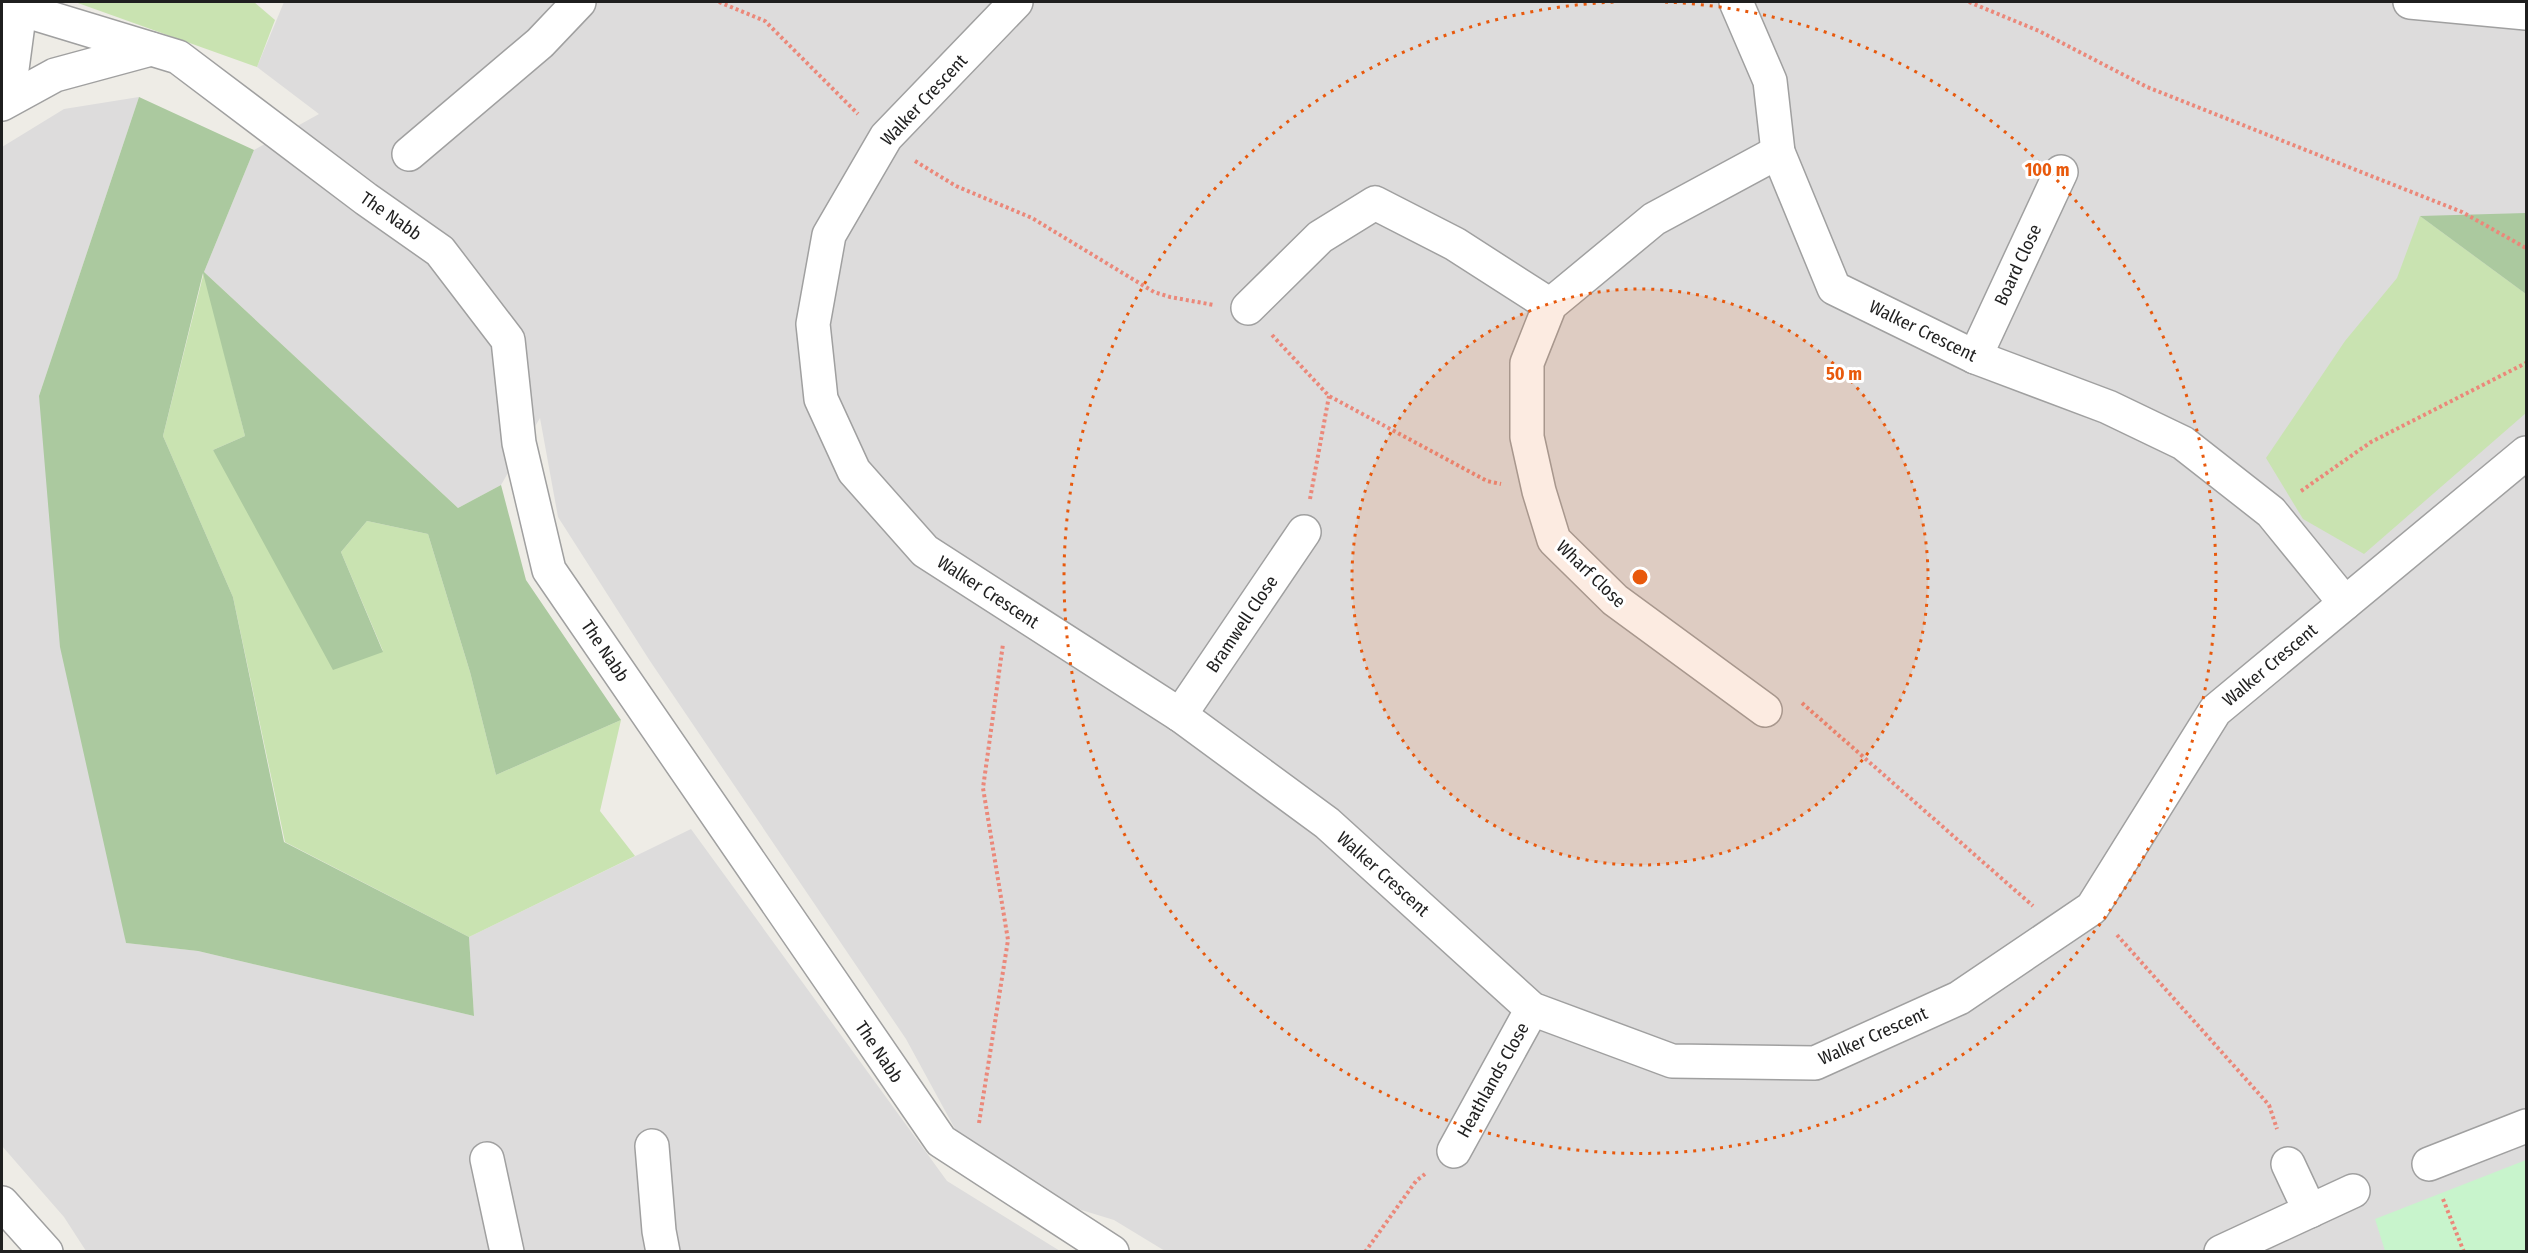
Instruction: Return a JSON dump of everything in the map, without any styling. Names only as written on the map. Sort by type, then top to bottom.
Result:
[{"type":"street","points":[[410,154],[540,43],[579,2]]},
{"type":"street","name":"Walker Crescent","points":[[1016,2],[884,140],[829,235],[813,324],[821,399],[854,471],[925,552],[1180,715],[1327,823],[1532,1009],[1672,1061],[1815,1063],[1959,998],[2092,908],[2215,711],[2526,453]]},
{"type":"street","name":"Walker Crescent","points":[[1736,2],[1770,81],[1778,152],[1834,288],[1975,357],[2108,406],[2183,443],[2271,512],[2345,603]]},
{"type":"street","points":[[2410,2],[2526,13]]},
{"type":"street","name":"The Nabb","points":[[2,83],[12,69],[18,5],[178,57],[366,199],[440,251],[508,340],[519,443],[549,570],[941,1141],[1112,1251]]},
{"type":"street","points":[[2,104],[55,75],[151,49]]},
{"type":"street","name":"Wharf Close","points":[[1765,710],[1615,600],[1554,540],[1539,492],[1527,437],[1527,363],[1550,305],[1654,219],[1778,152]]},
{"type":"street","name":"Board Close","points":[[1975,357],[2061,172]]},
{"type":"street","points":[[1248,308],[1320,237],[1376,203],[1455,244],[1550,305]]},
{"type":"street","name":"Bramwell Close","points":[[1180,715],[1304,532]]},
{"type":"street","name":"Heathlands Close","points":[[1454,1151],[1532,1009]]},
{"type":"street","points":[[2428,1164],[2526,1126]]},
{"type":"street","points":[[652,1146],[659,1231],[663,1251]]},
{"type":"street","points":[[487,1159],[507,1251]]},
{"type":"street","points":[[2288,1164],[2310,1211]]},
{"type":"street","points":[[2221,1251],[2353,1191]]},
{"type":"street","points":[[2,1203],[46,1251]]},
{"type":"path","points":[[719,2],[765,21],[884,140],[941,177],[1032,218],[1154,292],[1185,300],[1248,308],[1329,396],[1487,481],[1539,492]]},
{"type":"path","points":[[1969,2],[2039,31],[2146,87],[2462,212],[2526,248]]},
{"type":"path","points":[[2271,512],[2371,442],[2526,363]]},
{"type":"path","points":[[1304,532],[1329,396]]},
{"type":"path","points":[[973,1162],[1008,940],[983,788],[1008,607]]},
{"type":"path","points":[[1765,710],[1802,703],[2061,930]]},
{"type":"path","points":[[2092,908],[2269,1105],[2288,1164]]},
{"type":"path","points":[[1365,1251],[1416,1181],[1454,1151]]},
{"type":"path","points":[[2428,1164],[2464,1251]]},
{"type":"shaded area","points":[[284,2],[2526,2],[2526,1251],[1165,1251],[1114,1220],[1052,1201],[973,1162],[906,1039],[650,661],[558,517],[540,418],[501,485],[458,508],[204,272],[254,150],[319,114],[257,67]]},
{"type":"shaded area","points":[[139,97],[39,396],[126,943],[198,951],[474,1016],[469,937],[691,829],[947,1181],[1060,1251],[86,1251],[64,1217],[2,1146],[2,147],[64,109]]},
{"type":"green space","points":[[75,2],[254,2],[275,20],[257,67]]},
{"type":"green space","points":[[139,97],[254,150],[204,272],[458,508],[501,485],[526,580],[621,720],[496,775],[470,672],[428,534],[367,521],[341,552],[383,652],[333,670],[213,450],[245,436],[203,273],[163,436],[233,597],[284,842],[469,937],[474,1016],[198,951],[126,943],[60,647],[39,396]]},
{"type":"green space","points":[[2526,213],[2526,294],[2420,216]]},
{"type":"green space","points":[[2420,216],[2526,294],[2526,413],[2364,554],[2303,519],[2266,458],[2345,341],[2397,278]]},
{"type":"green space","points":[[204,272],[245,436],[213,450],[383,651],[341,552],[367,521],[428,534],[470,672],[496,775],[621,720],[600,811],[635,856],[469,937],[285,842],[233,597],[163,436]]},
{"type":"green space","points":[[2526,1160],[2526,1251],[2385,1251],[2375,1219]]}]
